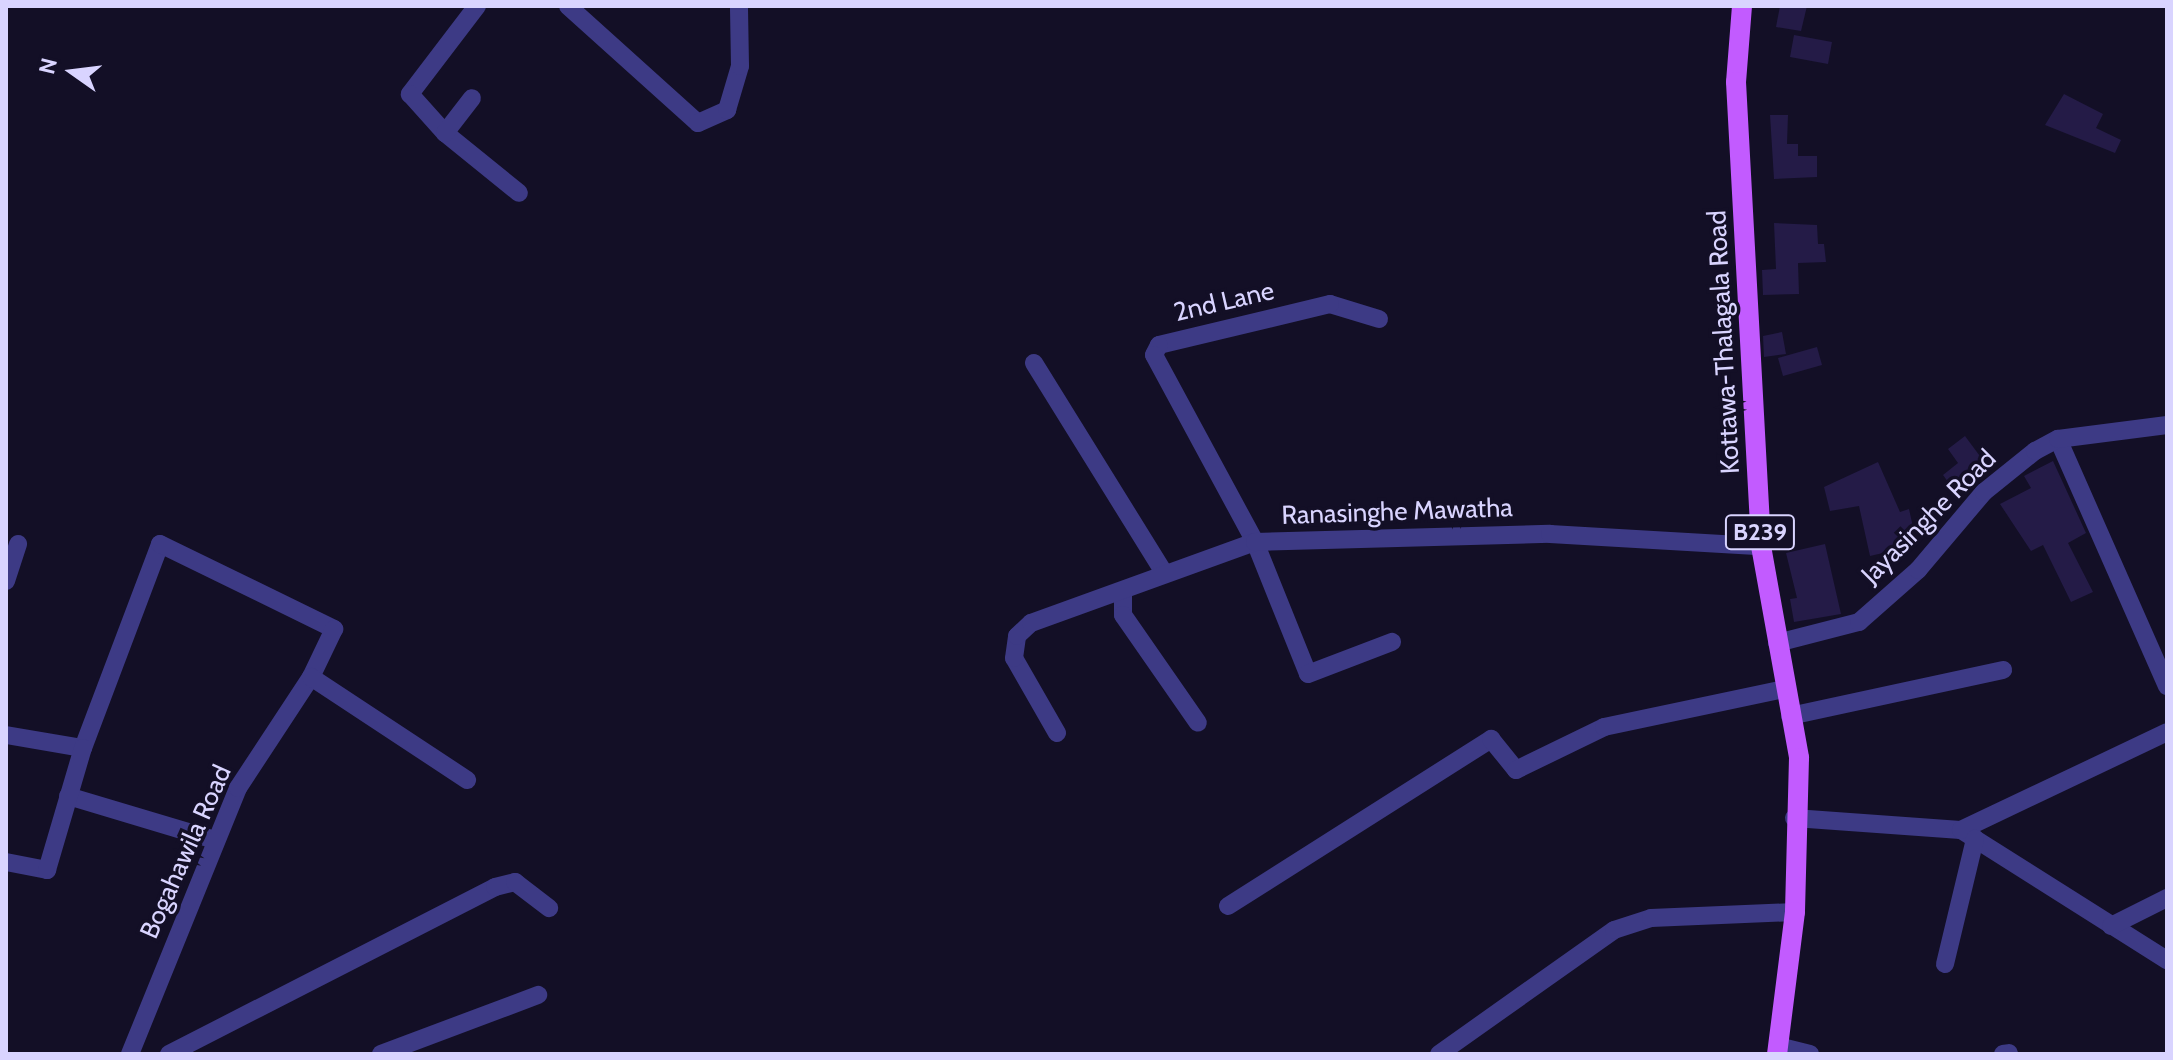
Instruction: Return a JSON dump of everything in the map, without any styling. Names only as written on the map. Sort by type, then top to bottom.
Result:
[{"type":"main road","name":"Kottawa-Thalagala Road","points":[[1742,6],[1736,82],[1761,546],[1784,689],[1799,758],[1794,818],[1795,912],[1778,1050]]},
{"type":"street","points":[[477,6],[410,94],[445,133],[519,193]]},
{"type":"street","points":[[568,6],[698,123],[727,110],[740,66],[739,6]]},
{"type":"street","points":[[445,133],[472,98]]},
{"type":"street","name":"2nd Lane","points":[[1255,542],[1161,374],[1154,355],[1159,345],[1330,304],[1379,319]]},
{"type":"street","points":[[1034,363],[1165,574]]},
{"type":"street","name":"Jayasinghe Road","points":[[1777,643],[1859,622],[1918,570],[1984,492],[2058,439],[2167,425]]},
{"type":"street","points":[[2058,439],[2167,686]]},
{"type":"street","name":"Ranasinghe Mawatha","points":[[1057,733],[1014,658],[1017,636],[1031,623],[1255,542],[1550,534],[1761,546]]},
{"type":"street","points":[[1255,542],[1308,674],[1392,642]]},
{"type":"street","points":[[6,581],[18,544]]},
{"type":"street","name":"Bogahawila Road","points":[[83,748],[160,544],[334,629],[311,677],[238,788],[130,1054]]},
{"type":"street","points":[[1123,591],[1123,615],[1198,723]]},
{"type":"street","points":[[1790,716],[2003,670]]},
{"type":"street","points":[[311,677],[467,780]]},
{"type":"street","points":[[1228,906],[1491,739],[1516,770],[1604,727],[1784,689]]},
{"type":"street","points":[[1968,835],[2167,732]]},
{"type":"street","points":[[6,735],[83,748],[47,870],[6,862]]},
{"type":"street","points":[[68,796],[215,840]]},
{"type":"street","points":[[1794,818],[1968,835],[2167,960]]},
{"type":"street","points":[[1945,964],[1968,835]]},
{"type":"street","points":[[169,1054],[495,887],[515,882],[549,908]]},
{"type":"street","points":[[2111,926],[2167,898]]},
{"type":"street","points":[[1439,1054],[1614,930],[1651,918],[1795,912]]},
{"type":"street","points":[[381,1054],[538,995]]},
{"type":"street","points":[[1778,1050],[1810,1054]]},
{"type":"building","points":[[1780,6],[1807,6],[1801,31],[1776,27]]},
{"type":"building","points":[[1794,35],[1832,42],[1828,64],[1790,57]]},
{"type":"building","points":[[2064,94],[2103,114],[2096,128],[2121,140],[2115,153],[2045,125]]},
{"type":"building","points":[[1770,115],[1788,115],[1787,144],[1798,144],[1798,156],[1817,156],[1817,177],[1774,179]]},
{"type":"building","points":[[1774,223],[1817,225],[1818,244],[1824,244],[1826,262],[1798,263],[1799,294],[1763,295],[1762,270],[1776,269]]},
{"type":"building","points":[[1782,332],[1786,354],[1764,357],[1763,336]]},
{"type":"building","points":[[1817,347],[1822,365],[1783,376],[1778,358]]},
{"type":"building","points":[[1965,436],[1988,467],[1951,486],[1943,475],[1958,463],[1948,449]]},
{"type":"building","points":[[2053,461],[2086,533],[2068,543],[2093,592],[2071,602],[2043,545],[2031,551],[2000,504],[2031,488],[2024,476]]},
{"type":"building","points":[[1878,462],[1900,512],[1909,509],[1917,545],[1870,556],[1859,506],[1830,511],[1824,487]]},
{"type":"building","points":[[1825,544],[1841,614],[1794,622],[1790,599],[1797,598],[1786,553]]}]
